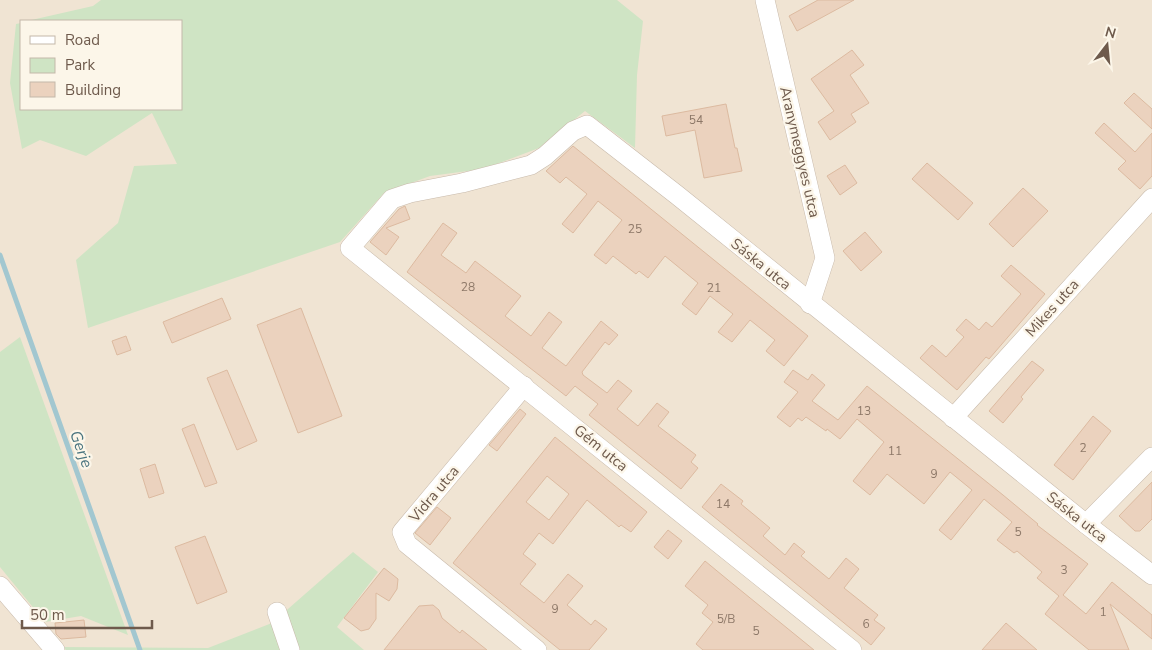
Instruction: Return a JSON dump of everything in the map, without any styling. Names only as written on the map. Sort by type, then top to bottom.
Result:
[{"type":"street","name":"Aranymeggyes utca","points":[[765,0],[824,258],[810,304]]},
{"type":"street","name":"Sáska utca","points":[[350,248],[392,199],[410,193],[462,183],[531,165],[545,156],[573,131],[587,125],[677,195],[952,418],[1152,575]]},
{"type":"street","name":"Mikes utca","points":[[952,418],[1152,198]]},
{"type":"street","name":"Gém utca","points":[[350,248],[852,650]]},
{"type":"street","name":"Vidra utca","points":[[524,386],[402,532],[407,544],[537,650]]},
{"type":"street","points":[[1086,524],[1152,457]]},
{"type":"street","points":[[0,586],[54,650]]},
{"type":"street","points":[[277,612],[290,650]]},
{"type":"shaded area","points":[[0,0],[1152,0],[1152,650],[0,650]]},
{"type":"green space","points":[[101,0],[617,0],[643,21],[637,75],[635,148],[585,111],[539,148],[483,169],[430,176],[384,193],[340,242],[88,328],[76,260],[118,223],[134,166],[177,164],[152,113],[86,156],[40,140],[22,149],[10,83],[16,24],[20,23],[20,110],[182,110],[182,20],[31,20],[93,6]]},
{"type":"green space","points":[[20,337],[128,635],[81,616],[45,622],[0,567],[0,352]]},
{"type":"green space","points":[[353,552],[378,572],[337,627],[364,650],[66,650],[63,647],[208,648],[272,623]]},
{"type":"building","points":[[818,0],[854,0],[797,31],[789,16]]},
{"type":"building","points":[[852,50],[864,65],[850,75],[869,103],[851,114],[856,122],[830,140],[818,122],[834,111],[811,79]]},
{"type":"building","points":[[1134,93],[1152,109],[1152,129],[1124,103]]},
{"type":"building","points":[[726,104],[742,171],[704,178],[695,130],[666,136],[662,116]]},
{"type":"building","points":[[1104,123],[1135,152],[1152,133],[1152,176],[1140,189],[1118,169],[1126,161],[1095,133]]},
{"type":"building","points":[[573,146],[808,336],[784,366],[766,351],[775,340],[750,320],[732,342],[718,332],[733,314],[710,296],[696,315],[682,304],[698,283],[665,256],[648,278],[639,271],[636,274],[613,256],[606,264],[594,255],[622,220],[598,201],[573,233],[562,224],[587,194],[566,177],[560,183],[546,171]]},
{"type":"building","points":[[927,163],[973,203],[958,220],[912,179]]},
{"type":"building","points":[[845,165],[857,183],[840,195],[827,176]]},
{"type":"building","points":[[1023,188],[1048,211],[1013,247],[989,224]]},
{"type":"building","points":[[405,206],[410,219],[386,228],[399,237],[386,255],[370,242],[399,209]]},
{"type":"building","points":[[443,223],[457,233],[441,255],[466,273],[475,261],[521,296],[505,316],[531,336],[549,312],[562,322],[542,348],[566,366],[601,321],[618,335],[609,345],[605,342],[582,372],[583,375],[607,393],[618,380],[632,391],[617,409],[638,426],[657,403],[669,412],[658,426],[696,455],[691,462],[698,468],[681,489],[589,415],[598,404],[575,386],[566,396],[407,272]]},
{"type":"building","points":[[865,232],[882,252],[861,271],[843,251]]},
{"type":"building","points":[[1011,265],[1045,294],[989,359],[986,357],[957,390],[920,358],[932,345],[946,357],[964,337],[956,330],[966,319],[979,330],[986,322],[992,327],[1021,294],[1001,276]]},
{"type":"building","points":[[222,298],[231,319],[172,343],[163,322]]},
{"type":"building","points":[[301,308],[342,416],[298,433],[257,325]]},
{"type":"building","points":[[126,336],[131,350],[117,355],[112,341]]},
{"type":"building","points":[[1032,361],[1044,370],[1021,397],[1023,399],[1003,423],[989,411]]},
{"type":"building","points":[[227,370],[257,441],[237,450],[207,378]]},
{"type":"building","points":[[793,370],[808,380],[812,374],[825,385],[812,401],[838,420],[867,386],[1003,495],[1037,525],[1088,564],[1063,595],[1086,614],[1112,582],[1152,615],[1152,639],[1110,604],[1129,650],[1089,650],[1045,614],[1059,596],[1037,578],[1042,572],[1017,551],[1014,553],[997,540],[1012,522],[984,499],[951,540],[939,530],[972,490],[950,472],[924,504],[887,474],[870,495],[853,481],[884,442],[857,419],[840,439],[806,417],[802,421],[798,418],[790,427],[777,417],[798,392],[784,382]]},
{"type":"building","points":[[520,409],[526,414],[497,451],[489,445]]},
{"type":"building","points":[[1093,416],[1111,431],[1073,480],[1054,465]]},
{"type":"building","points":[[194,424],[217,483],[205,487],[182,429]]},
{"type":"building","points":[[555,437],[647,512],[631,532],[621,525],[619,527],[587,500],[553,544],[539,533],[523,554],[536,564],[520,584],[544,603],[568,574],[583,586],[567,605],[591,625],[595,620],[607,629],[589,650],[560,650],[453,563]],"holes":[[[547,476],[569,494],[549,520],[526,502]]]},
{"type":"building","points":[[155,464],[164,493],[149,498],[140,469]]},
{"type":"building","points":[[1152,482],[1152,519],[1140,531],[1135,531],[1119,516]]},
{"type":"building","points":[[721,484],[743,501],[741,504],[770,528],[763,536],[785,555],[794,543],[805,552],[801,556],[829,579],[846,558],[859,569],[844,588],[878,615],[874,620],[885,628],[871,645],[702,507]]},
{"type":"building","points":[[437,507],[451,518],[430,545],[415,533]]},
{"type":"building","points":[[668,530],[682,541],[668,559],[654,547]]},
{"type":"building","points":[[205,536],[227,592],[197,604],[175,547]]},
{"type":"building","points":[[705,561],[814,650],[703,650],[696,644],[713,622],[702,613],[708,605],[685,586]]},
{"type":"building","points":[[384,568],[398,579],[397,589],[389,601],[376,593],[376,619],[369,629],[361,631],[344,618]]},
{"type":"building","points":[[433,605],[439,610],[442,618],[460,633],[462,630],[487,650],[384,650],[419,606]]},
{"type":"building","points":[[84,620],[86,637],[61,639],[56,634],[55,623]]},
{"type":"building","points":[[1006,623],[1037,650],[982,650]]},
{"type":"waterway","name":"Gerje","points":[[0,255],[140,650]]}]
